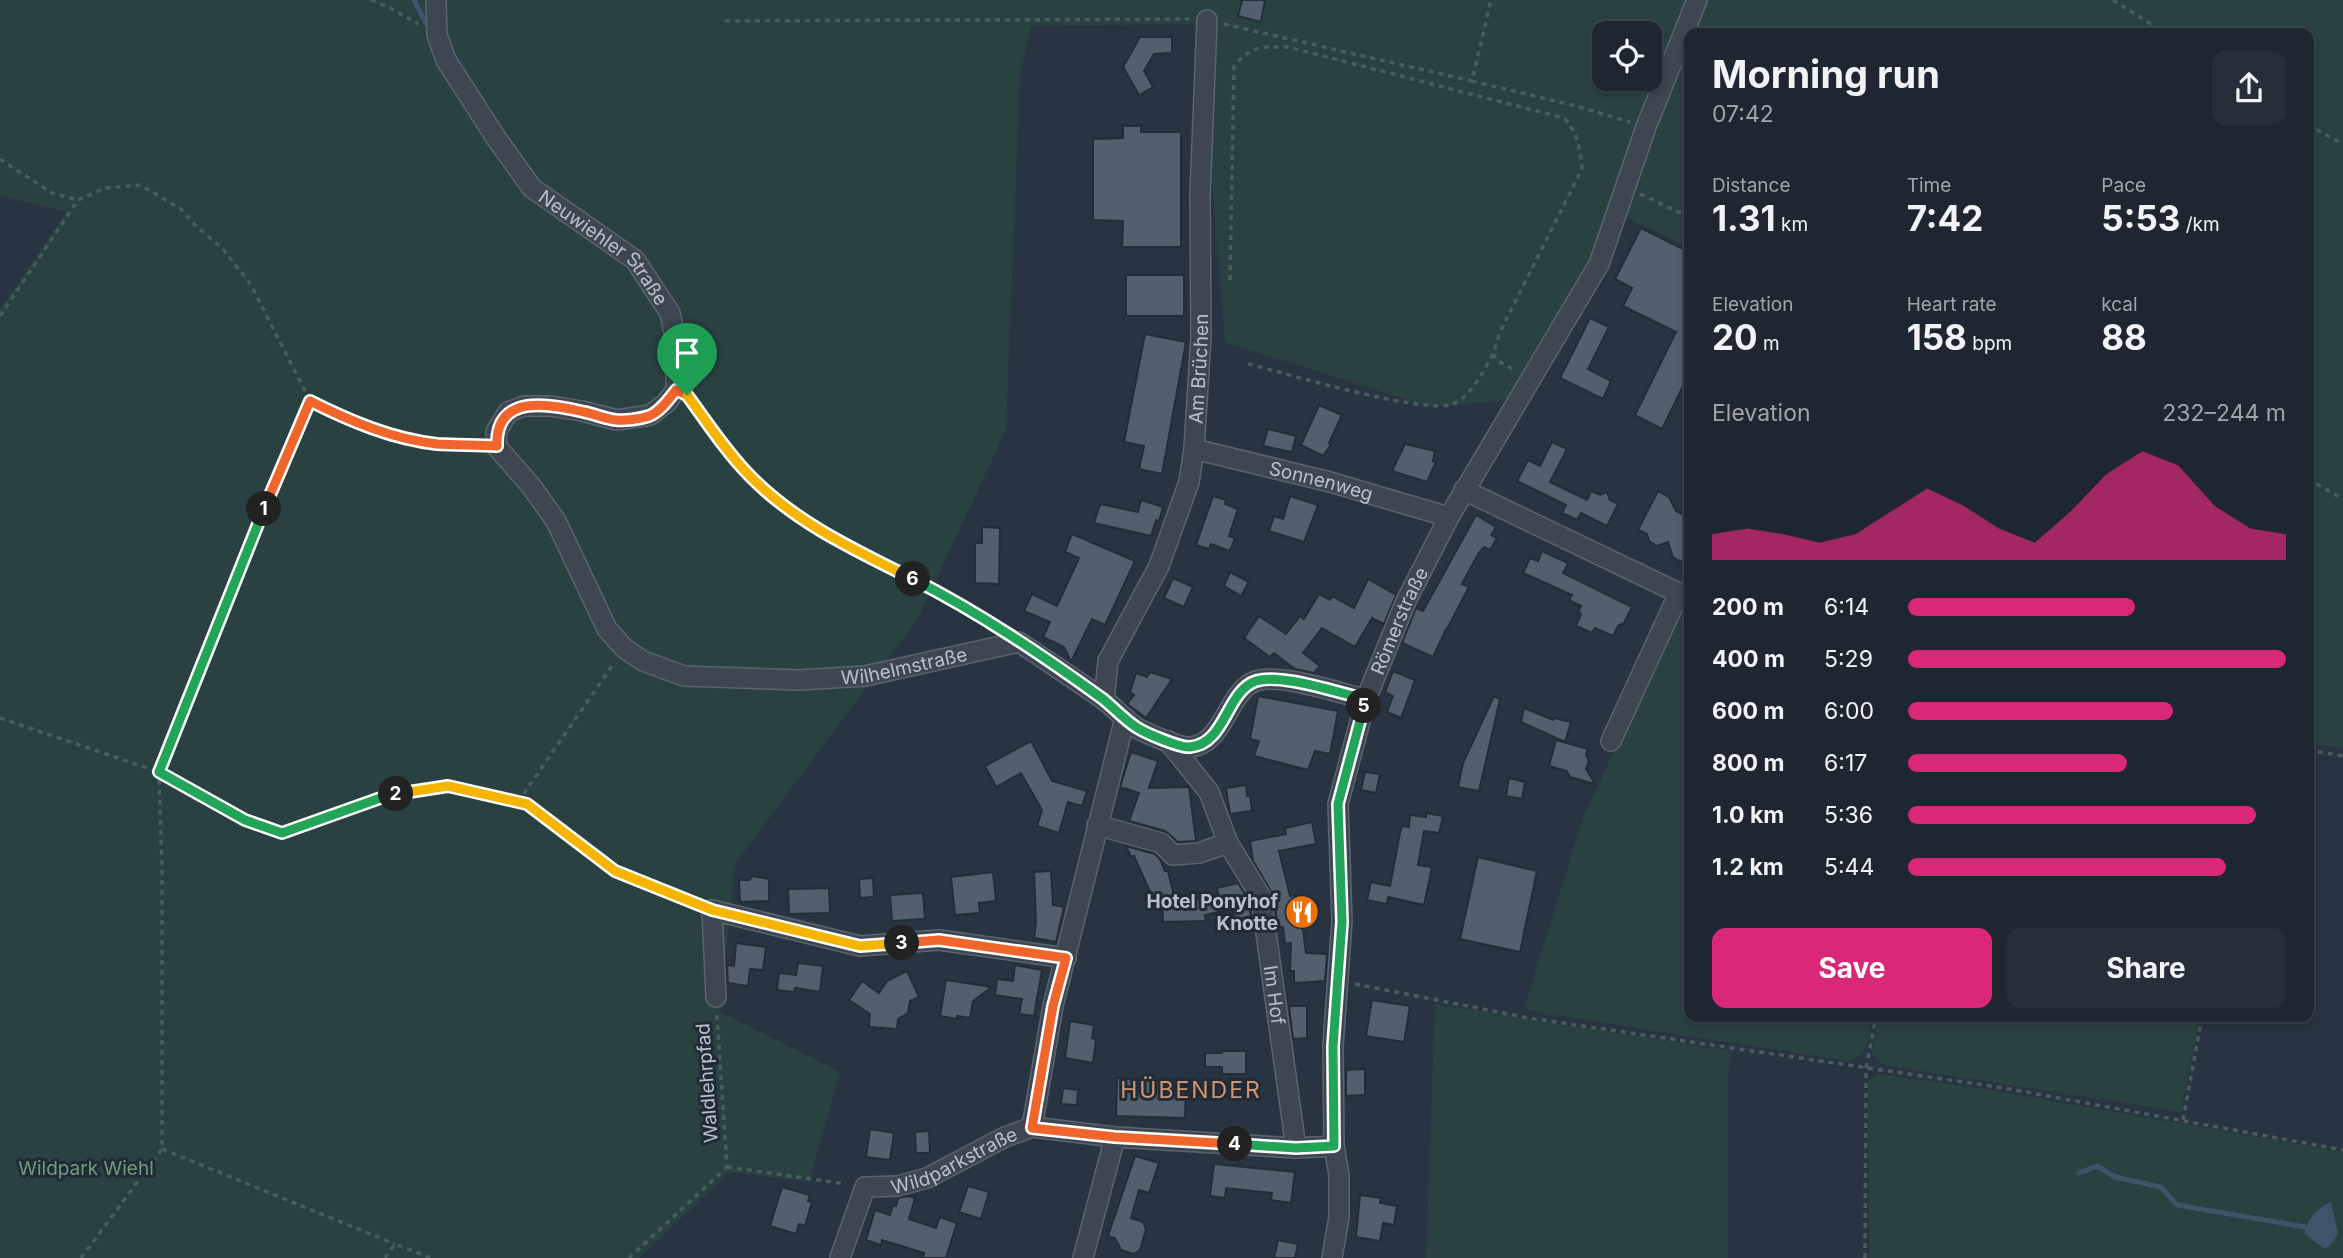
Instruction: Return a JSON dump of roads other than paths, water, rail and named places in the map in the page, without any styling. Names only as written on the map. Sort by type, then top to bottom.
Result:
[{"type":"street","name":"Neuwiehler Straße","points":[[436,0],[438,36],[446,60],[496,138],[532,188],[635,260],[670,313],[677,348],[676,390],[650,415],[617,420],[550,406],[524,406],[508,412],[496,432],[497,446]]},
{"type":"street","name":"Römerstraße","points":[[1686,28],[1697,0]]},
{"type":"street","name":"Am Brüchen","points":[[1104,700],[1108,661],[1159,566],[1189,482],[1194,449],[1201,337],[1200,194],[1207,20]]},
{"type":"street","name":"Römerstraße","points":[[1332,1258],[1339,1217],[1334,1146],[1333,1046],[1342,922],[1338,804],[1366,699],[1406,601],[1449,517],[1599,264],[1646,127],[1684,32]]},
{"type":"street","name":"Wilhelmstraße","points":[[497,446],[556,521],[607,629],[624,648],[643,661],[684,676],[799,680],[864,676],[1019,642],[1104,700]]},
{"type":"street","name":"Sonnenweg","points":[[1194,449],[1330,482],[1449,517]]},
{"type":"street","points":[[1464,490],[1684,596],[1611,741]]},
{"type":"street","points":[[1104,700],[1136,727],[1190,748],[1206,741],[1223,722],[1239,694],[1254,681],[1276,678],[1366,699]]},
{"type":"street","name":"Wildparkstraße","points":[[840,1258],[865,1187],[898,1186],[927,1178],[1005,1137],[1032,1128],[1053,1006],[1125,718]]},
{"type":"street","name":"Im Hof","points":[[1168,741],[1209,792],[1228,843],[1261,897],[1296,1148]]},
{"type":"street","points":[[1097,825],[1160,843],[1173,855],[1199,853],[1228,843]]},
{"type":"street","points":[[716,997],[712,910],[860,946],[939,940],[1066,958]]},
{"type":"street","points":[[1032,1128],[1115,1137],[1296,1148],[1334,1146]]},
{"type":"street","points":[[1083,1258],[1115,1137]]},
{"type":"water","points":[[2331,1202],[2338,1234],[2329,1247],[2323,1248],[2305,1234],[2307,1224],[2314,1215]]},
{"type":"waterway","points":[[414,0],[427,25]]},
{"type":"waterway","points":[[2079,1173],[2097,1166],[2115,1177],[2161,1187],[2177,1205],[2305,1227]]},
{"type":"place","name":"Hotel Ponyhof Knotte","points":[[1302,912]]},
{"type":"district","name":"HÜBENDER","points":[[1191,1090]]},
{"type":"park label","name":"Wildpark Wiehl","points":[[86,1168]]}]
